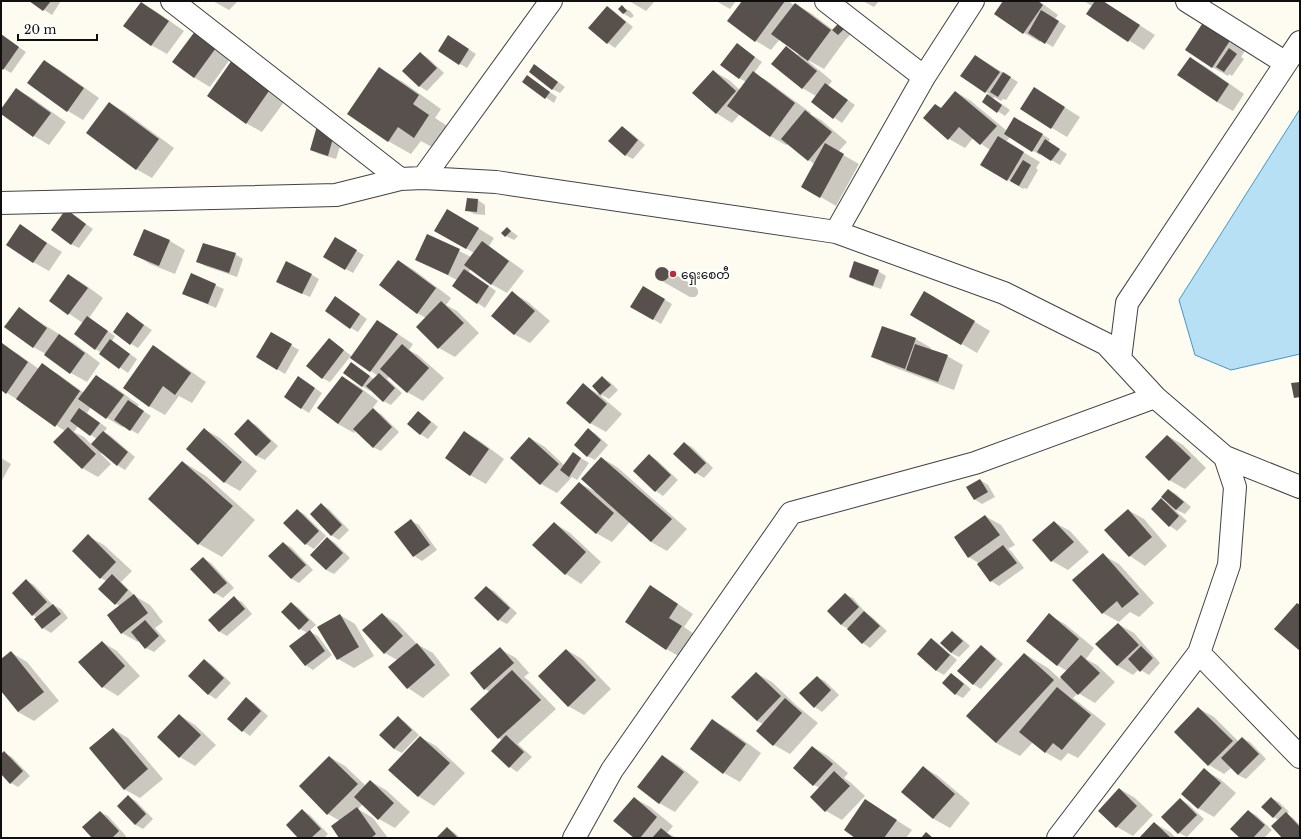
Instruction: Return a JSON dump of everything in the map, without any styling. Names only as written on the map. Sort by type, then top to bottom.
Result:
[{"type":"street","points":[[172,1],[400,179]]},
{"type":"street","points":[[423,178],[551,1]]},
{"type":"street","points":[[826,1],[924,77]]},
{"type":"street","points":[[836,232],[924,77],[973,1]]},
{"type":"street","points":[[1188,1],[1286,63]]},
{"type":"street","points":[[1120,359],[1127,303],[1300,42]]},
{"type":"street","points":[[1,203],[336,195],[400,179],[423,178],[496,182],[836,232],[1004,293],[1106,344],[1155,397],[1226,457],[1300,487]]},
{"type":"street","points":[[574,838],[612,770],[791,513],[975,463],[1155,397]]},
{"type":"street","points":[[1058,838],[1199,653],[1229,565],[1235,487],[1226,457]]},
{"type":"street","points":[[1199,653],[1300,758]]},
{"type":"water","points":[[1300,109],[1300,354],[1231,370],[1195,355],[1179,300]]},
{"type":"building","points":[[29,1],[51,1],[43,11]]},
{"type":"building","points":[[742,1],[785,1],[755,42],[727,21]]},
{"type":"building","points":[[1003,1],[1038,1],[1043,5],[1023,34],[994,14]]},
{"type":"building","points":[[1095,1],[1103,1],[1140,25],[1128,42],[1086,14]]},
{"type":"building","points":[[141,2],[169,21],[151,46],[123,26]]},
{"type":"building","points":[[795,3],[831,30],[808,61],[771,34]]},
{"type":"building","points":[[622,5],[627,11],[623,14],[618,9]]},
{"type":"building","points":[[607,6],[626,22],[607,44],[588,28]]},
{"type":"building","points":[[1041,10],[1059,21],[1045,44],[1028,33]]},
{"type":"building","points":[[1206,18],[1233,36],[1212,68],[1185,50]]},
{"type":"building","points":[[841,21],[847,26],[838,35],[832,30]]},
{"type":"building","points":[[199,26],[221,41],[194,78],[172,62]]},
{"type":"building","points":[[1,34],[19,47],[3,70],[1,68]]},
{"type":"building","points":[[448,35],[469,49],[459,65],[438,51]]},
{"type":"building","points":[[737,43],[755,57],[739,79],[720,65]]},
{"type":"building","points":[[786,46],[817,71],[802,89],[771,64]]},
{"type":"building","points":[[1229,48],[1237,54],[1224,72],[1216,67]]},
{"type":"building","points":[[420,52],[437,68],[419,87],[402,71]]},
{"type":"building","points":[[975,55],[1000,72],[985,93],[960,76]]},
{"type":"building","points":[[1190,57],[1229,84],[1217,102],[1177,75]]},
{"type":"building","points":[[44,60],[84,88],[67,112],[27,83]]},
{"type":"building","points":[[232,60],[271,88],[246,124],[207,96]]},
{"type":"building","points":[[534,64],[558,82],[552,90],[529,72]]},
{"type":"building","points":[[379,67],[419,95],[413,104],[429,115],[414,138],[398,127],[388,142],[347,114]]},
{"type":"building","points":[[713,70],[736,91],[716,114],[692,93]]},
{"type":"building","points":[[753,71],[795,103],[770,137],[727,106]]},
{"type":"building","points":[[1003,72],[1011,77],[998,97],[990,92]]},
{"type":"building","points":[[527,75],[550,92],[545,99],[522,82]]},
{"type":"building","points":[[825,83],[848,100],[833,119],[811,102]]},
{"type":"building","points":[[1034,87],[1065,107],[1051,129],[1020,109]]},
{"type":"building","points":[[16,88],[51,113],[33,137],[1,114],[1,109]]},
{"type":"building","points":[[955,91],[997,126],[980,145],[959,127],[948,140],[923,118],[935,104],[941,108]]},
{"type":"building","points":[[987,94],[1002,105],[997,113],[982,102]]},
{"type":"building","points":[[109,102],[159,139],[136,170],[86,133]]},
{"type":"building","points":[[805,110],[832,132],[808,161],[781,139]]},
{"type":"building","points":[[1014,117],[1043,134],[1032,152],[1004,134]]},
{"type":"building","points":[[317,126],[335,131],[328,156],[310,150]]},
{"type":"building","points":[[622,126],[638,140],[625,156],[608,141]]},
{"type":"building","points":[[998,136],[1024,152],[1007,181],[980,165]]},
{"type":"building","points":[[1045,139],[1060,149],[1051,161],[1037,152]]},
{"type":"building","points":[[825,143],[844,154],[820,198],[801,187]]},
{"type":"building","points":[[1023,160],[1031,165],[1019,186],[1010,181]]},
{"type":"building","points":[[467,198],[478,199],[477,212],[465,211]]},
{"type":"building","points":[[66,209],[86,224],[71,245],[51,230]]},
{"type":"building","points":[[447,209],[479,228],[466,249],[434,231]]},
{"type":"building","points":[[20,224],[47,243],[33,263],[6,245]]},
{"type":"building","points":[[507,227],[511,231],[505,237],[501,233]]},
{"type":"building","points":[[144,229],[170,240],[159,266],[133,255]]},
{"type":"building","points":[[427,234],[460,249],[448,275],[415,260]]},
{"type":"building","points":[[335,237],[357,250],[345,270],[323,257]]},
{"type":"building","points":[[482,241],[509,261],[491,285],[464,265]]},
{"type":"building","points":[[203,243],[236,253],[229,273],[196,262]]},
{"type":"building","points":[[398,260],[436,288],[417,314],[379,285]]},
{"type":"building","points":[[286,261],[312,274],[302,294],[276,282]]},
{"type":"building","points":[[854,261],[879,270],[873,286],[849,277]]},
{"type":"building","points":[[662,267],[667,269],[669,274],[667,279],[662,281],[657,279],[655,274],[657,269]]},
{"type":"building","points":[[464,269],[489,286],[477,304],[452,286]]},
{"type":"building","points":[[191,273],[216,284],[208,304],[182,294]]},
{"type":"building","points":[[68,274],[88,288],[68,315],[49,301]]},
{"type":"building","points":[[643,286],[665,299],[653,320],[630,307]]},
{"type":"building","points":[[512,291],[535,311],[514,335],[491,316]]},
{"type":"building","points":[[924,291],[975,321],[961,345],[910,315]]},
{"type":"building","points":[[335,296],[360,314],[350,329],[325,311]]},
{"type":"building","points":[[441,301],[464,323],[438,349],[416,327]]},
{"type":"building","points":[[19,307],[47,328],[33,348],[4,327]]},
{"type":"building","points":[[127,312],[144,325],[130,345],[113,332]]},
{"type":"building","points":[[87,316],[108,331],[95,350],[74,334]]},
{"type":"building","points":[[377,320],[398,334],[370,372],[350,358]]},
{"type":"building","points":[[882,326],[916,338],[905,369],[871,357]]},
{"type":"building","points":[[271,332],[292,344],[277,370],[256,357]]},
{"type":"building","points":[[59,334],[85,353],[70,374],[44,355]]},
{"type":"building","points":[[329,338],[344,350],[322,379],[306,366]]},
{"type":"building","points":[[110,339],[130,354],[119,369],[99,354]]},
{"type":"building","points":[[2,343],[28,362],[6,394],[1,390]]},
{"type":"building","points":[[402,344],[429,368],[407,393],[380,369]]},
{"type":"building","points":[[915,344],[948,355],[938,382],[906,370]]},
{"type":"building","points":[[153,345],[191,373],[175,395],[163,386],[149,407],[123,388]]},
{"type":"building","points":[[351,362],[370,376],[362,387],[343,373]]},
{"type":"building","points":[[42,363],[80,391],[55,427],[16,399]]},
{"type":"building","points":[[379,373],[395,388],[383,402],[366,386]]},
{"type":"building","points":[[96,375],[124,395],[106,419],[78,399]]},
{"type":"building","points":[[298,376],[315,388],[301,409],[284,397]]},
{"type":"building","points":[[342,376],[363,391],[338,424],[317,408]]},
{"type":"building","points":[[602,376],[611,385],[600,395],[592,386]]},
{"type":"building","points":[[1300,382],[1300,397],[1294,398],[1291,383]]},
{"type":"building","points":[[583,383],[607,404],[590,424],[566,403]]},
{"type":"building","points":[[128,400],[144,411],[130,431],[114,420]]},
{"type":"building","points":[[79,408],[100,423],[90,436],[70,421]]},
{"type":"building","points":[[373,408],[392,427],[373,448],[353,429]]},
{"type":"building","points":[[418,411],[431,422],[420,435],[407,424]]},
{"type":"building","points":[[248,419],[271,441],[256,456],[234,434]]},
{"type":"building","points":[[68,427],[96,454],[82,469],[53,442]]},
{"type":"building","points":[[204,428],[242,462],[224,483],[186,449]]},
{"type":"building","points":[[588,428],[601,440],[587,457],[574,445]]},
{"type":"building","points":[[103,431],[128,452],[117,466],[91,444]]},
{"type":"building","points":[[464,431],[489,449],[470,476],[445,458]]},
{"type":"building","points":[[1167,435],[1191,458],[1169,481],[1145,457]]},
{"type":"building","points":[[529,437],[559,464],[540,485],[510,458]]},
{"type":"building","points":[[684,442],[706,463],[695,474],[673,454]]},
{"type":"building","points":[[573,452],[581,458],[569,477],[560,470]]},
{"type":"building","points":[[649,454],[671,475],[655,492],[633,471]]},
{"type":"building","points":[[601,457],[672,519],[651,542],[581,479]]},
{"type":"building","points":[[182,461],[233,506],[198,545],[148,499]]},
{"type":"building","points":[[980,479],[988,492],[974,500],[966,487]]},
{"type":"building","points":[[579,482],[614,513],[596,534],[560,503]]},
{"type":"building","points":[[1168,489],[1184,502],[1176,510],[1161,497]]},
{"type":"building","points":[[1161,498],[1179,516],[1169,527],[1151,509]]},
{"type":"building","points":[[321,503],[342,525],[331,536],[310,514]]},
{"type":"building","points":[[297,509],[319,531],[305,545],[283,523]]},
{"type":"building","points":[[1128,509],[1152,537],[1129,557],[1104,530]]},
{"type":"building","points":[[985,515],[1000,535],[968,558],[954,537]]},
{"type":"building","points":[[411,519],[430,545],[413,557],[394,532]]},
{"type":"building","points":[[1054,521],[1074,542],[1051,562],[1032,540]]},
{"type":"building","points":[[554,522],[586,552],[565,575],[532,545]]},
{"type":"building","points":[[88,534],[116,562],[100,579],[72,551]]},
{"type":"building","points":[[327,537],[343,553],[326,570],[310,555]]},
{"type":"building","points":[[283,542],[306,565],[291,579],[268,556]]},
{"type":"building","points":[[1003,545],[1017,563],[990,582],[977,564]]},
{"type":"building","points":[[1103,553],[1139,594],[1122,608],[1117,601],[1102,614],[1072,580]]},
{"type":"building","points":[[203,557],[227,583],[214,594],[190,569]]},
{"type":"building","points":[[112,574],[128,590],[115,605],[98,589]]},
{"type":"building","points":[[26,579],[47,602],[32,616],[12,593]]},
{"type":"building","points":[[650,585],[678,604],[669,618],[682,626],[666,650],[625,622]]},
{"type":"building","points":[[486,586],[510,608],[498,621],[474,598]]},
{"type":"building","points":[[845,593],[859,607],[841,625],[827,611]]},
{"type":"building","points":[[134,594],[148,613],[121,634],[107,615]]},
{"type":"building","points":[[234,596],[245,609],[219,632],[208,620]]},
{"type":"building","points":[[291,602],[309,620],[299,630],[281,612]]},
{"type":"building","points":[[1297,603],[1300,605],[1300,651],[1274,629]]},
{"type":"building","points":[[53,604],[61,614],[42,629],[34,619]]},
{"type":"building","points":[[864,611],[880,626],[862,644],[847,629]]},
{"type":"building","points":[[382,613],[403,636],[384,654],[362,630]]},
{"type":"building","points":[[1049,613],[1079,639],[1057,666],[1026,641]]},
{"type":"building","points":[[340,614],[359,647],[337,660],[317,627]]},
{"type":"building","points":[[145,620],[159,636],[145,649],[131,632]]},
{"type":"building","points":[[1118,623],[1139,645],[1117,666],[1095,644]]},
{"type":"building","points":[[310,630],[325,651],[305,666],[289,646]]},
{"type":"building","points":[[952,631],[963,641],[951,653],[940,643]]},
{"type":"building","points":[[931,638],[950,655],[936,671],[917,654]]},
{"type":"building","points":[[102,641],[125,666],[102,688],[78,662]]},
{"type":"building","points":[[417,643],[435,665],[407,689],[388,667]]},
{"type":"building","points":[[981,645],[996,659],[973,685],[957,671]]},
{"type":"building","points":[[1141,646],[1153,658],[1140,672],[1128,659]]},
{"type":"building","points":[[500,647],[514,663],[484,690],[470,673]]},
{"type":"building","points":[[566,649],[596,680],[568,707],[538,676]]},
{"type":"building","points":[[11,651],[44,692],[18,712],[1,691],[1,659]]},
{"type":"building","points":[[1024,653],[1054,680],[996,743],[966,716]]},
{"type":"building","points":[[1081,655],[1100,673],[1078,695],[1060,677]]},
{"type":"building","points":[[204,659],[224,678],[208,695],[188,676]]},
{"type":"building","points":[[512,670],[541,700],[498,739],[470,709]]},
{"type":"building","points":[[756,672],[781,696],[757,721],[731,697]]},
{"type":"building","points":[[951,673],[964,684],[955,695],[942,683]]},
{"type":"building","points":[[817,676],[831,690],[814,708],[799,693]]},
{"type":"building","points":[[1057,687],[1091,715],[1062,750],[1053,743],[1045,753],[1019,732]]},
{"type":"building","points":[[246,697],[261,711],[242,732],[227,719]]},
{"type":"building","points":[[785,698],[802,713],[773,746],[756,731]]},
{"type":"building","points":[[1198,707],[1233,741],[1208,766],[1174,732]]},
{"type":"building","points":[[179,714],[201,735],[179,758],[157,737]]},
{"type":"building","points":[[398,716],[412,730],[394,749],[379,735]]},
{"type":"building","points":[[712,719],[746,744],[723,774],[690,749]]},
{"type":"building","points":[[113,728],[148,769],[124,790],[89,748]]},
{"type":"building","points":[[506,735],[524,752],[509,768],[491,751]]},
{"type":"building","points":[[420,736],[450,763],[418,797],[388,770]]},
{"type":"building","points":[[1242,737],[1259,754],[1238,775],[1221,758]]},
{"type":"building","points":[[812,746],[833,764],[813,786],[793,768]]},
{"type":"building","points":[[4,751],[23,771],[10,784],[1,774],[1,754]]},
{"type":"building","points":[[662,755],[684,772],[659,804],[637,787]]},
{"type":"building","points":[[329,756],[358,784],[327,815],[299,786]]},
{"type":"building","points":[[923,766],[955,794],[933,819],[901,792]]},
{"type":"building","points":[[1204,768],[1221,783],[1198,809],[1181,794]]},
{"type":"building","points":[[834,771],[850,786],[825,812],[810,797]]},
{"type":"building","points":[[370,780],[394,803],[378,820],[354,797]]},
{"type":"building","points":[[1119,788],[1137,806],[1116,828],[1098,811]]},
{"type":"building","points":[[128,795],[146,814],[135,825],[117,806]]},
{"type":"building","points":[[634,797],[657,817],[640,838],[634,838],[613,821]]},
{"type":"building","points":[[1271,797],[1282,808],[1273,818],[1261,807]]},
{"type":"building","points":[[1180,798],[1197,815],[1178,834],[1161,817]]},
{"type":"building","points":[[865,799],[897,820],[884,838],[855,838],[844,830]]},
{"type":"building","points":[[357,807],[376,834],[371,838],[339,838],[331,826]]},
{"type":"building","points":[[302,809],[321,829],[311,838],[298,838],[286,825]]},
{"type":"building","points":[[1248,810],[1265,825],[1253,838],[1240,838],[1230,829]]},
{"type":"building","points":[[100,811],[119,831],[112,838],[92,838],[82,827]]},
{"type":"building","points":[[1286,812],[1300,827],[1300,838],[1282,838],[1271,826]]},
{"type":"building","points":[[1154,822],[1171,838],[1139,838]]},
{"type":"building","points":[[447,827],[458,838],[436,838]]},
{"type":"building","points":[[661,828],[673,838],[652,838]]},
{"type":"building","points":[[926,832],[933,838],[921,838]]},
{"type":"place","name":"ရှေးစေတီ","points":[[673,274]]}]
